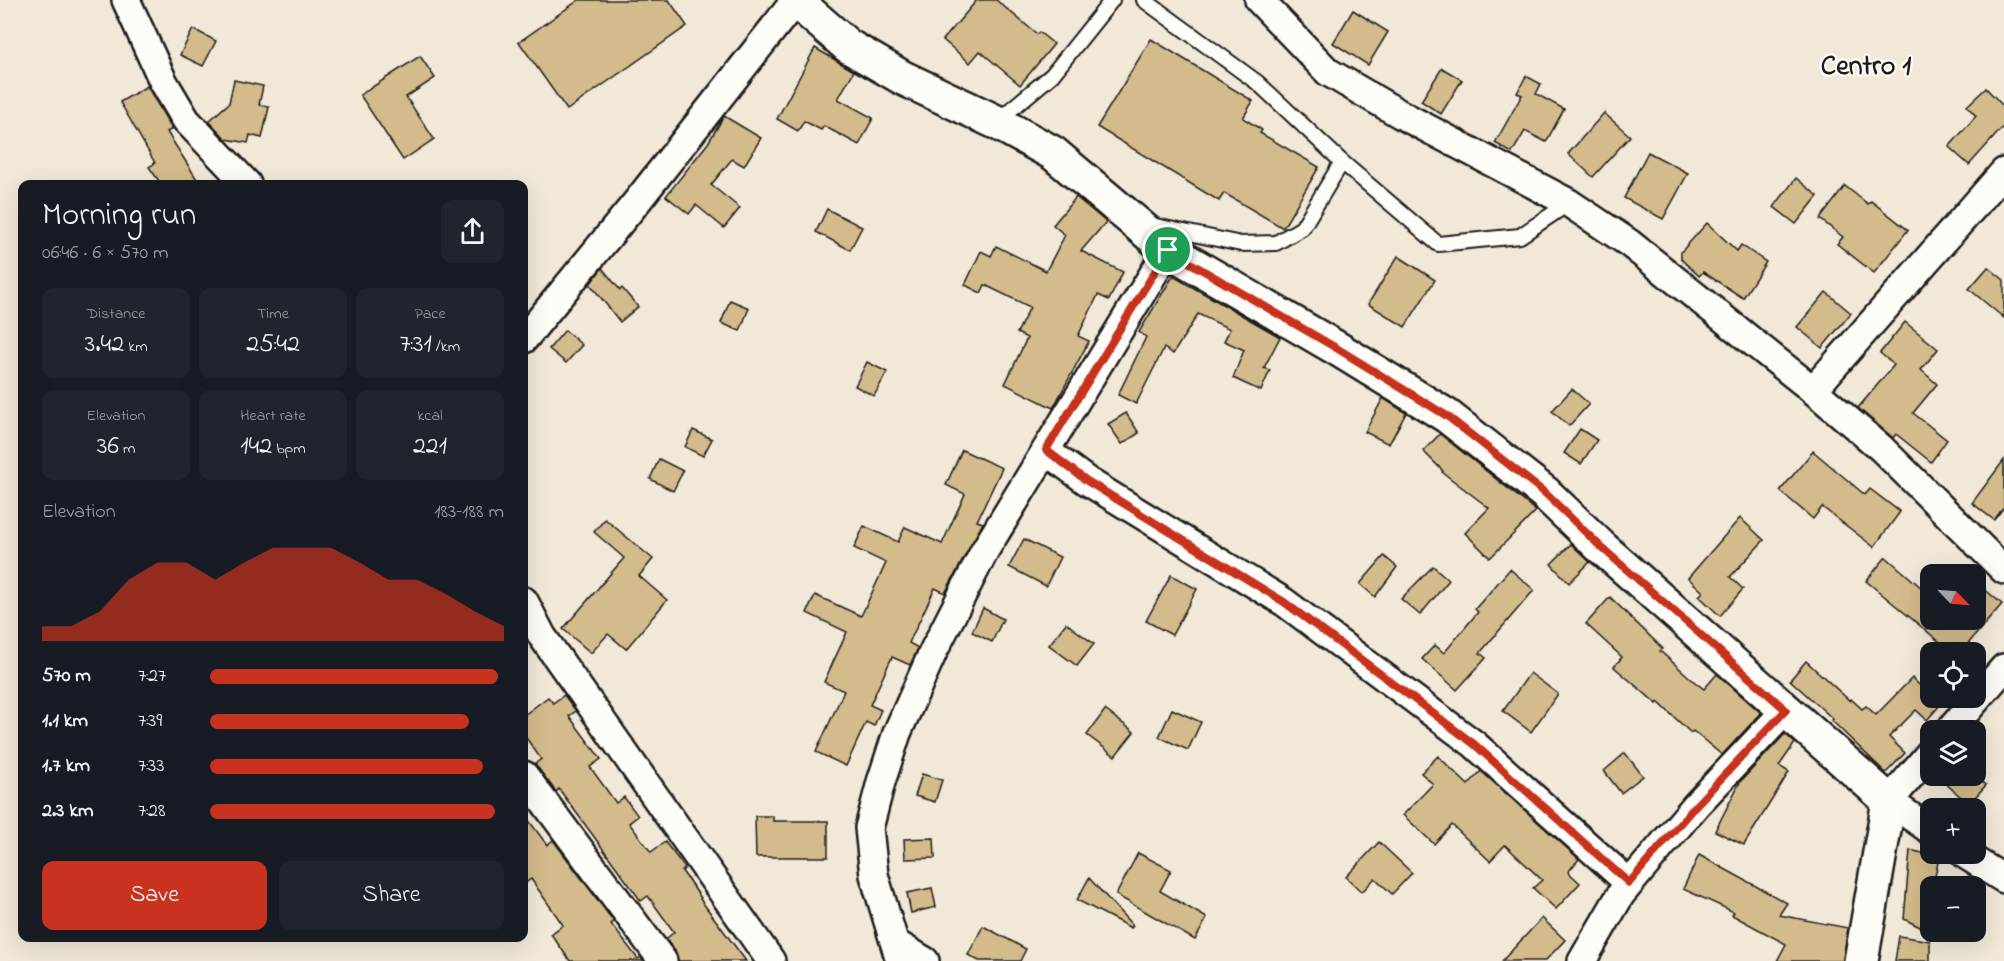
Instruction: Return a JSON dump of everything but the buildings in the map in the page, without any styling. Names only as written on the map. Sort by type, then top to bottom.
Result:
[{"type":"street","points":[[126,0],[163,81],[186,120],[243,180]]},
{"type":"street","points":[[528,334],[635,204],[795,0],[848,46],[903,78],[996,122],[1053,153],[1168,250],[1338,349],[1447,416],[1545,493],[1600,546],[1889,801],[1920,823]]},
{"type":"street","points":[[1259,0],[1328,72],[1569,204],[1629,243],[1813,390],[1881,448],[2004,570]]},
{"type":"street","points":[[1813,390],[2004,172]]},
{"type":"street","points":[[925,961],[898,952],[874,875],[869,828],[897,733],[933,652],[985,550],[1168,250]]},
{"type":"street","points":[[1046,450],[1087,481],[1284,602],[1474,744],[1629,883]]},
{"type":"street","points":[[528,609],[542,636],[771,961]]},
{"type":"street","points":[[1959,720],[2004,668]]},
{"type":"street","points":[[1582,961],[1629,883],[1696,805],[1786,710]]},
{"type":"street","points":[[1861,961],[1889,801],[1920,765]]},
{"type":"street","points":[[528,780],[663,961]]},
{"type":"street","points":[[1980,864],[2004,879]]},
{"type":"lane","points":[[996,122],[1052,75],[1112,0]]},
{"type":"lane","points":[[1144,0],[1258,83],[1342,162],[1438,244],[1520,236],[1569,204]]},
{"type":"lane","points":[[1134,222],[1241,244],[1276,243],[1302,228],[1342,162]]},
{"type":"district","name":"Centro 1","points":[[1866,64]]},
{"type":"route","points":[[1168,250],[1338,349],[1447,416],[1545,493],[1600,546],[1786,710],[1696,805],[1629,883],[1474,744],[1284,602],[1087,481],[1046,450],[1168,250]]}]
